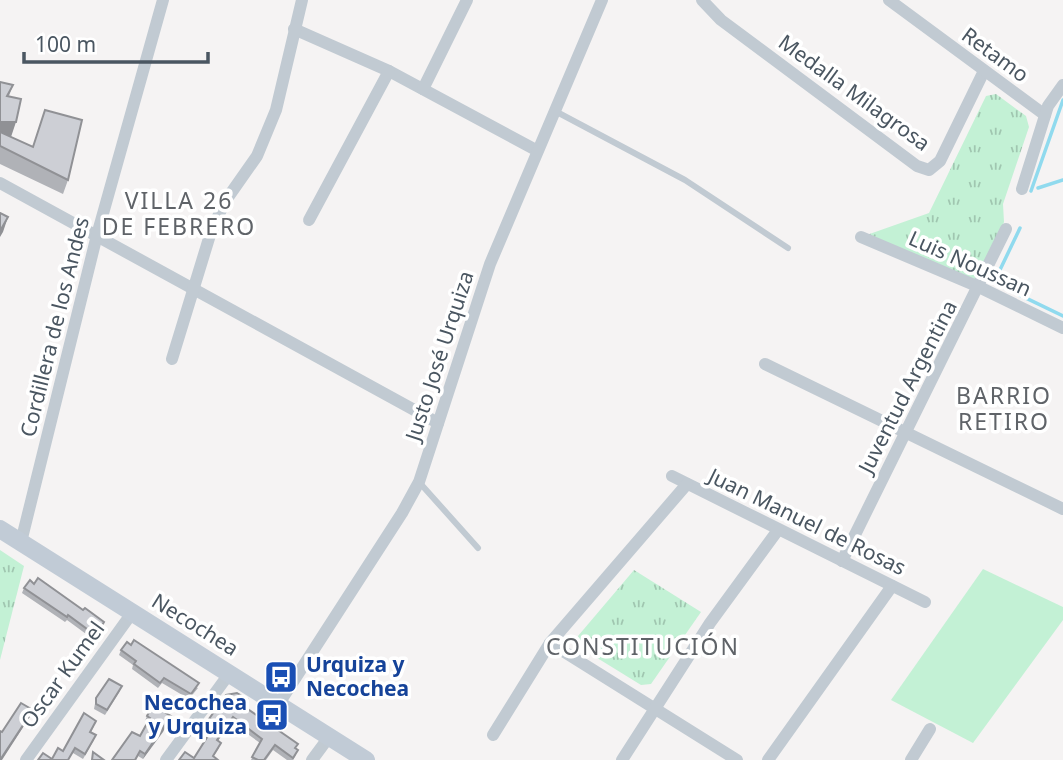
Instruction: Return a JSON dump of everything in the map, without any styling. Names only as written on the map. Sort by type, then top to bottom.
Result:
[{"type":"main road","name":"Necochea","points":[[0,529],[366,760]]},
{"type":"street","name":"Cordillera de los Andes","points":[[21,542],[97,235],[163,0]]},
{"type":"street","points":[[172,359],[193,287],[224,203],[257,156],[276,110],[302,0]]},
{"type":"street","points":[[423,89],[467,0]]},
{"type":"street","name":"Justo José Urquiza","points":[[278,705],[402,513],[419,482],[490,264],[536,150],[602,0]]},
{"type":"street","name":"Retamo","points":[[889,0],[1045,115]]},
{"type":"street","name":"Medalla Milagrosa","points":[[710,3],[917,166],[929,170],[940,161],[984,71]]},
{"type":"street","points":[[294,29],[389,71],[536,150]]},
{"type":"street","points":[[309,220],[389,71]]},
{"type":"street","points":[[1022,189],[1045,115],[1063,85]]},
{"type":"street","points":[[0,183],[438,423]]},
{"type":"street","name":"Juventud Argentina","points":[[842,561],[1006,229]]},
{"type":"street","name":"Luis Noussan","points":[[861,237],[979,287],[1063,328]]},
{"type":"street","points":[[765,364],[1063,509]]},
{"type":"street","name":"Juan Manuel de Rosas","points":[[672,476],[925,602]]},
{"type":"street","points":[[493,735],[550,643],[687,484]]},
{"type":"street","points":[[622,760],[654,708],[778,530]]},
{"type":"street","points":[[768,760],[892,586]]},
{"type":"street","name":"Oscar Kumel","points":[[26,760],[132,613]]},
{"type":"street","points":[[550,643],[737,760]]},
{"type":"street","points":[[166,760],[229,674]]},
{"type":"street","points":[[911,760],[930,729]]},
{"type":"street","points":[[312,760],[329,737]]},
{"type":"lane","points":[[555,111],[685,180],[788,248]]},
{"type":"lane","points":[[419,482],[478,548]]},
{"type":"green space","points":[[996,94],[1026,116],[1029,127],[1003,204],[1004,222],[979,287],[861,237],[929,213],[986,96]]},
{"type":"green space","points":[[0,550],[24,566],[0,660]]},
{"type":"green space","points":[[983,569],[1063,607],[1063,620],[973,743],[891,700]]},
{"type":"green space","points":[[634,570],[701,612],[651,684],[641,685],[581,648],[578,636]]},
{"type":"building","points":[[0,82],[13,85],[7,96],[21,99],[16,122],[0,122]]},
{"type":"building","points":[[45,110],[82,120],[68,180],[0,146],[0,132],[33,147]]},
{"type":"building","points":[[0,213],[8,217],[0,231]]},
{"type":"building","points":[[38,578],[104,622],[101,627],[104,629],[98,637],[24,588],[30,580],[34,584]]},
{"type":"building","points":[[134,640],[199,683],[191,694],[164,678],[160,683],[134,664],[136,661],[121,650],[127,642],[131,645]]},
{"type":"building","points":[[109,679],[122,686],[107,710],[96,704],[96,698]]},
{"type":"building","points":[[237,693],[247,699],[242,705],[298,744],[293,758],[275,745],[264,760],[252,757],[262,739],[233,717],[217,740],[221,743],[213,756],[218,760],[179,760],[185,752],[194,758],[211,731],[204,726],[226,695]]},
{"type":"building","points":[[21,703],[33,710],[0,760],[0,731],[2,732]]},
{"type":"building","points":[[154,703],[168,709],[166,713],[171,716],[145,754],[140,751],[135,760],[112,760],[132,732],[140,736],[150,718],[147,716]]},
{"type":"building","points":[[84,713],[96,721],[90,732],[96,735],[85,754],[75,748],[68,760],[38,760],[43,753],[52,759],[58,748],[63,751]]},
{"type":"building","points":[[93,752],[104,760],[92,760]]},
{"type":"waterway","points":[[1031,191],[1063,100]]},
{"type":"waterway","points":[[1038,188],[1063,180]]},
{"type":"waterway","points":[[1020,228],[998,274],[1003,287],[1063,316]]},
{"type":"place","name":"Urquiza y Necochea","points":[[281,677]]},
{"type":"place","name":"Necochea y Urquiza","points":[[272,715]]},
{"type":"district","name":"VILLA 26 DE FEBRERO","points":[[179,214]]},
{"type":"district","name":"BARRIO RETIRO","points":[[1004,409]]},
{"type":"district","name":"CONSTITUCIÓN","points":[[643,647]]}]
